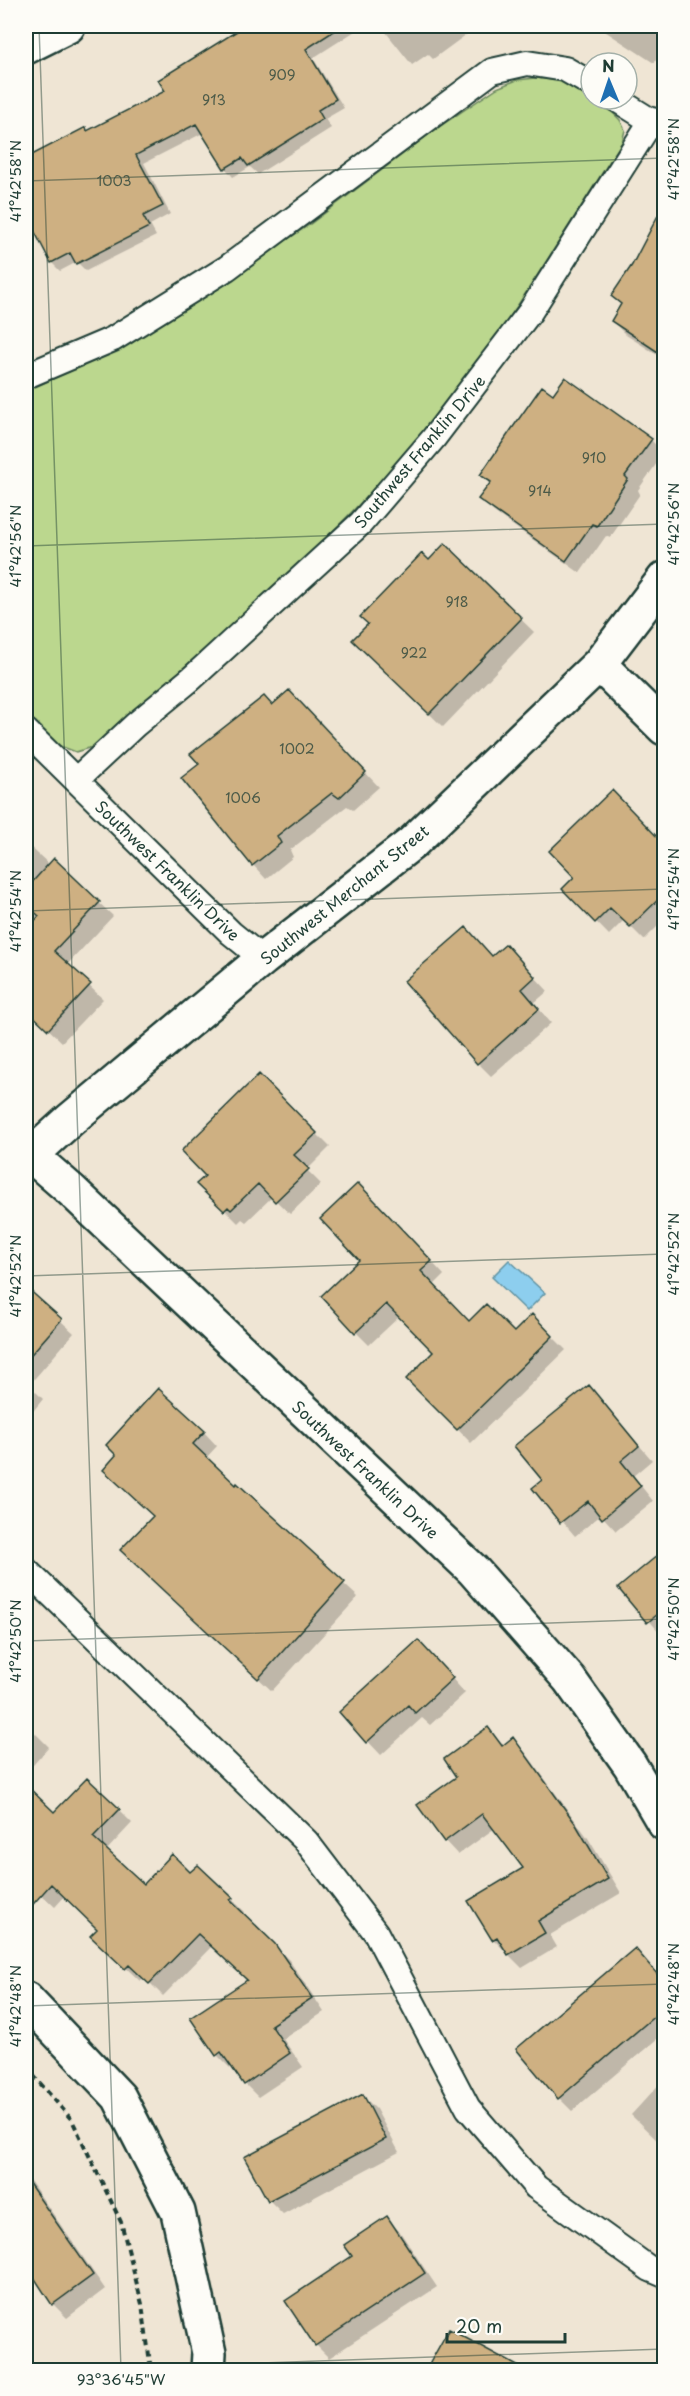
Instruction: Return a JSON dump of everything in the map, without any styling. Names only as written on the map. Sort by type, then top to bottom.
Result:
[{"type":"street","points":[[26,47],[68,26]]},
{"type":"street","name":"Southwest Merchant Street","points":[[27,1156],[262,959],[412,843],[599,664],[664,579]]},
{"type":"street","points":[[599,664],[664,728]]},
{"type":"street","name":"Southwest Franklin Drive","points":[[27,1156],[72,1191],[473,1570],[569,1679],[630,1765],[664,1823]]},
{"type":"street","points":[[26,2000],[118,2097],[178,2212],[209,2353],[208,2370]]},
{"type":"lane","points":[[26,376],[113,339],[226,268],[492,71],[527,63],[565,69],[579,77]]},
{"type":"lane","name":"Southwest Franklin Drive","points":[[75,780],[135,724],[192,678],[361,523],[433,439],[530,312],[658,124],[636,111]]},
{"type":"lane","name":"Southwest Franklin Drive","points":[[26,731],[231,933],[262,959]]},
{"type":"lane","points":[[26,1570],[306,1841],[376,1933],[468,2108],[536,2187],[650,2269],[664,2275]]},
{"type":"path","points":[[26,2067],[72,2120],[121,2222],[142,2304],[151,2370]]},
{"type":"green space","points":[[536,78],[563,81],[579,91],[579,111],[610,111],[620,120],[625,130],[622,142],[476,366],[413,445],[371,492],[327,537],[235,623],[92,747],[76,752],[55,744],[26,715],[26,391],[130,344],[309,225],[439,127],[497,88],[517,80]]},
{"type":"water","points":[[509,1260],[545,1293],[527,1311],[492,1277]]},
{"type":"building","points":[[245,26],[342,26],[306,49],[336,99],[318,110],[323,119],[248,166],[242,158],[224,169],[196,124],[136,155],[163,206],[143,216],[149,227],[76,264],[70,253],[51,263],[26,215],[26,158],[86,127],[87,131],[165,91],[158,80]]},
{"type":"building","points":[[664,204],[664,356],[611,321],[621,304],[611,296],[632,265]]},
{"type":"building","points":[[565,377],[652,439],[625,476],[628,479],[597,526],[592,524],[566,561],[478,499],[491,482],[480,475],[542,386],[553,394]]},
{"type":"building","points":[[445,543],[522,618],[429,714],[352,640],[368,624],[360,617],[422,553],[429,560]]},
{"type":"building","points":[[289,690],[366,772],[339,798],[332,793],[277,836],[281,843],[252,866],[181,778],[199,764],[190,754],[264,696],[272,705]]},
{"type":"building","points":[[612,790],[664,844],[664,894],[630,927],[610,908],[595,923],[562,889],[574,877],[549,851]]},
{"type":"building","points":[[54,858],[100,902],[54,951],[91,984],[48,1030],[26,1009],[26,924],[29,927],[39,916],[26,904],[26,889]]},
{"type":"building","points":[[466,927],[492,956],[506,944],[535,977],[522,989],[539,1009],[477,1064],[404,981]]},
{"type":"building","points":[[259,1074],[317,1133],[294,1155],[309,1169],[275,1202],[258,1184],[231,1210],[228,1207],[224,1211],[196,1184],[205,1176],[181,1151]]},
{"type":"building","points":[[358,1183],[432,1261],[421,1271],[469,1321],[486,1304],[514,1332],[532,1314],[553,1336],[457,1430],[406,1379],[433,1352],[386,1304],[355,1333],[321,1296],[359,1260],[320,1219]]},
{"type":"building","points":[[26,1287],[62,1319],[26,1360]]},
{"type":"building","points":[[589,1385],[639,1446],[621,1461],[641,1486],[602,1519],[588,1501],[560,1523],[532,1488],[542,1480],[514,1446]]},
{"type":"building","points":[[158,1388],[205,1431],[193,1444],[345,1582],[258,1679],[120,1550],[153,1516],[103,1470],[116,1455],[106,1445]]},
{"type":"building","points":[[664,1550],[664,1609],[647,1623],[618,1588]]},
{"type":"building","points":[[418,1640],[453,1678],[415,1713],[408,1705],[366,1743],[339,1712]]},
{"type":"building","points":[[488,1727],[502,1746],[513,1737],[575,1823],[608,1879],[538,1921],[545,1933],[508,1955],[497,1937],[492,1940],[468,1901],[523,1868],[482,1814],[444,1842],[417,1805],[456,1777],[444,1759]]},
{"type":"building","points":[[87,1778],[120,1809],[93,1837],[144,1884],[172,1854],[190,1872],[198,1865],[233,1898],[230,1900],[275,1944],[312,1998],[271,2025],[290,2053],[244,2085],[221,2052],[216,2056],[190,2018],[247,1980],[198,1934],[149,1984],[129,1965],[125,1969],[90,1936],[97,1929],[51,1884],[26,1912],[26,1785],[54,1812]]},
{"type":"building","points":[[635,1948],[664,1982],[664,2008],[558,2099],[516,2049]]},
{"type":"building","points":[[363,2094],[386,2139],[268,2201],[244,2157]]},
{"type":"building","points":[[26,2179],[93,2275],[52,2305],[26,2265]]},
{"type":"building","points":[[387,2216],[425,2273],[315,2346],[285,2301],[352,2256],[344,2245]]},
{"type":"building","points":[[449,2329],[525,2370],[426,2370]]}]
